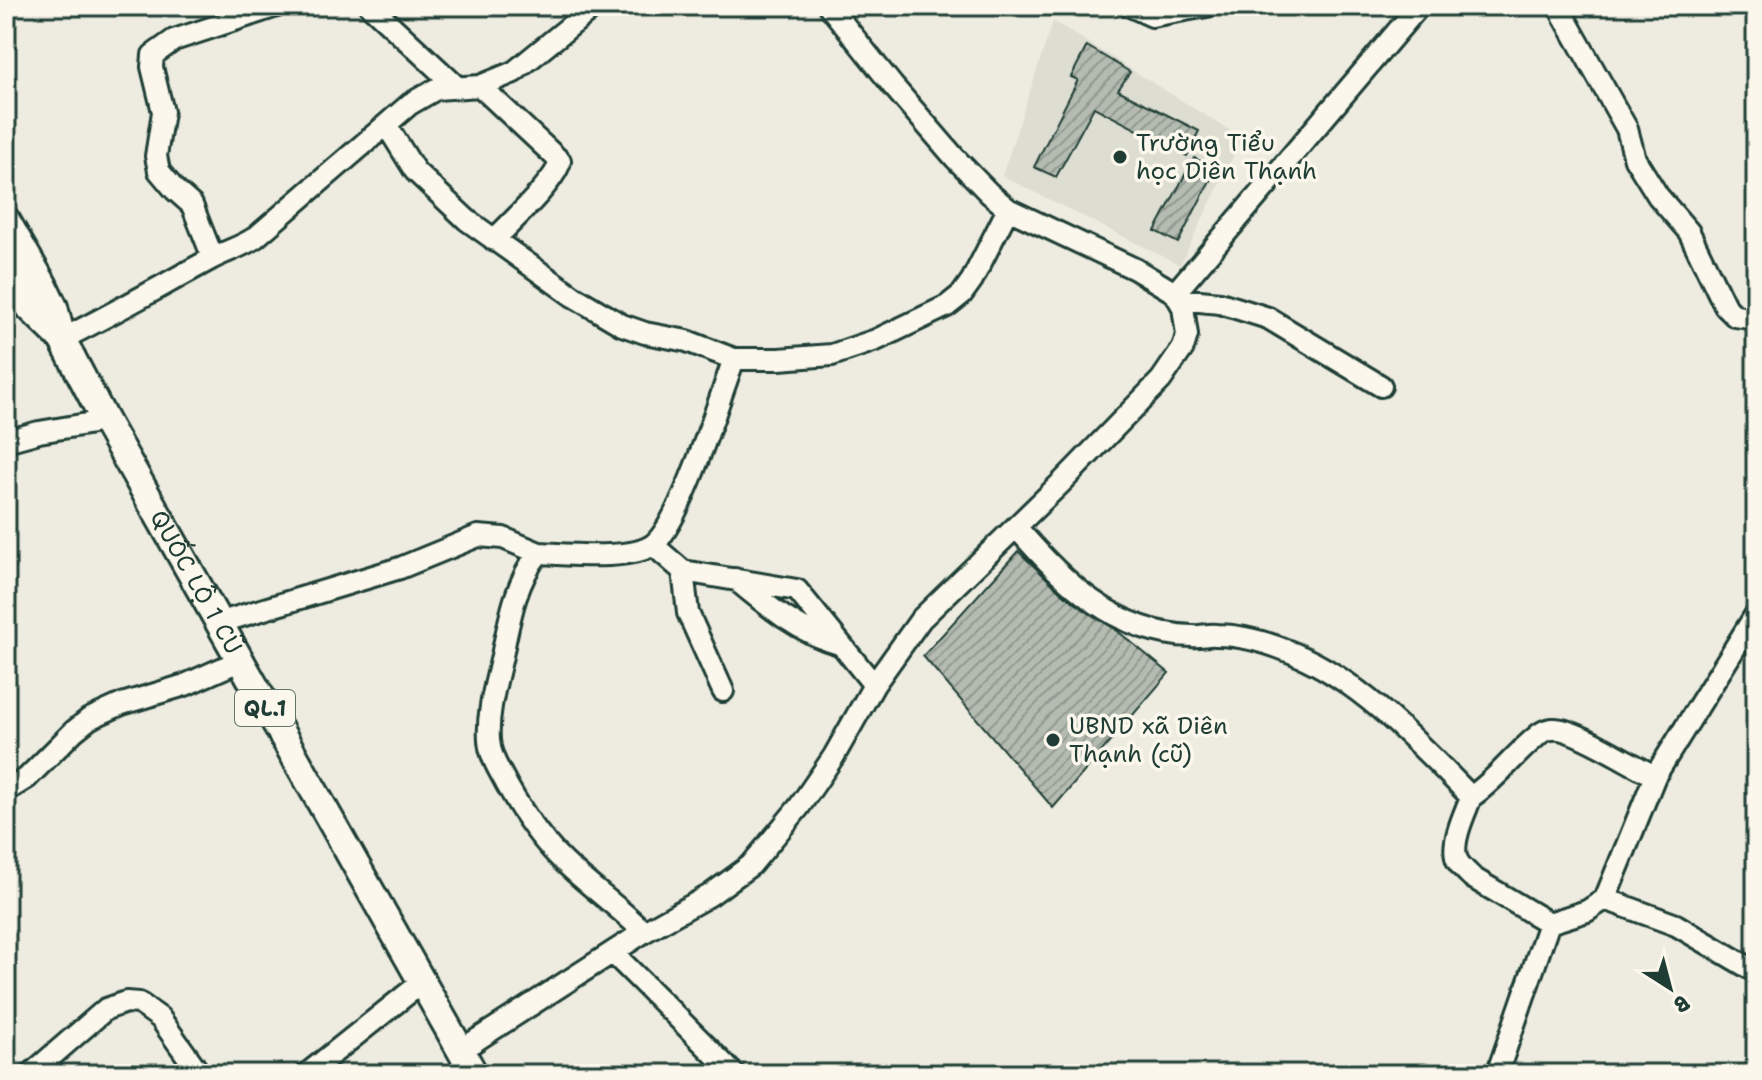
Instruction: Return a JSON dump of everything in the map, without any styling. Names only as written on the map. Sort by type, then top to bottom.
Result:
[{"type":"main road","name":"QUỐC LỘ 1 CŨ","points":[[6,220],[54,307],[62,339],[105,421],[474,1074]]},
{"type":"main road","name":"QUỐC LỘ 1 CŨ","points":[[6,269],[30,308],[62,339]]},
{"type":"street","points":[[213,258],[192,205],[159,171],[156,156],[163,112],[152,67],[153,55],[174,40],[277,6]]},
{"type":"street","points":[[370,6],[457,87]]},
{"type":"street","points":[[62,339],[213,258],[238,249],[426,94],[480,86],[514,72],[595,6]]},
{"type":"street","points":[[829,6],[955,158],[1008,209],[1135,269],[1177,296],[1220,303],[1268,318],[1381,386]]},
{"type":"street","points":[[1130,6],[1152,16],[1207,6],[1200,28]]},
{"type":"street","points":[[1177,296],[1419,6]]},
{"type":"street","points":[[1558,6],[1627,129],[1635,159],[1658,196],[1689,232],[1725,306],[1735,316],[1756,319]]},
{"type":"street","points":[[480,86],[560,161],[560,167],[550,180],[494,240]]},
{"type":"street","points":[[387,126],[415,171],[467,220],[573,296],[622,325],[687,341],[734,359],[832,355],[876,340],[947,306],[962,294],[972,280],[1008,209]]},
{"type":"street","points":[[461,1050],[644,932],[710,895],[751,865],[799,807],[834,756],[874,685],[921,619],[1161,380],[1178,358],[1187,335],[1183,307],[1177,296]]},
{"type":"street","points":[[218,623],[400,568],[478,536],[503,538],[539,553],[631,552],[653,545],[674,516],[734,359]]},
{"type":"street","points":[[6,441],[105,421]]},
{"type":"street","points":[[1016,527],[1068,583],[1116,617],[1166,632],[1250,639],[1318,664],[1400,726],[1471,797]]},
{"type":"street","points":[[653,545],[683,571],[797,590],[874,685]]},
{"type":"street","points":[[539,553],[524,575],[508,626],[489,723],[492,757],[519,805],[544,840],[562,860],[644,932]]},
{"type":"street","points":[[683,571],[688,613],[723,691]]},
{"type":"street","points":[[735,579],[803,629],[839,644]]},
{"type":"street","points":[[1655,776],[1587,739],[1561,729],[1551,729],[1539,735],[1490,785],[1471,797],[1457,842],[1456,857],[1463,868],[1489,888],[1549,923],[1587,911],[1605,899],[1655,776],[1756,614]]},
{"type":"street","points":[[6,791],[27,778],[89,719],[122,704],[185,685],[239,661]]},
{"type":"street","points":[[1605,899],[1676,925],[1756,972]]},
{"type":"street","points":[[1497,1074],[1549,923]]},
{"type":"street","points":[[613,953],[734,1074]]},
{"type":"street","points":[[307,1074],[421,983]]},
{"type":"street","points":[[31,1074],[106,1009],[126,1002],[139,1003],[160,1018],[200,1074]]},
{"type":"shaded area","name":"Trường Tiểu học Diên Thạnh","points":[[1053,21],[1242,138],[1180,265],[1002,176]]},
{"type":"building","points":[[1087,46],[1130,72],[1118,90],[1199,131],[1187,156],[1094,107],[1056,177],[1034,167],[1078,80],[1071,77]]},
{"type":"building","points":[[1194,158],[1216,169],[1178,243],[1155,231]]},
{"type":"building","name":"UBND xã Diên Thạnh (cũ)","points":[[1018,551],[1064,595],[1115,629],[1169,673],[1053,808],[923,656]]},
{"type":"place","name":"Trường Tiểu học Diên Thạnh","points":[[1120,157]]},
{"type":"place","name":"UBND xã Diên Thạnh (cũ)","points":[[1053,740]]}]
